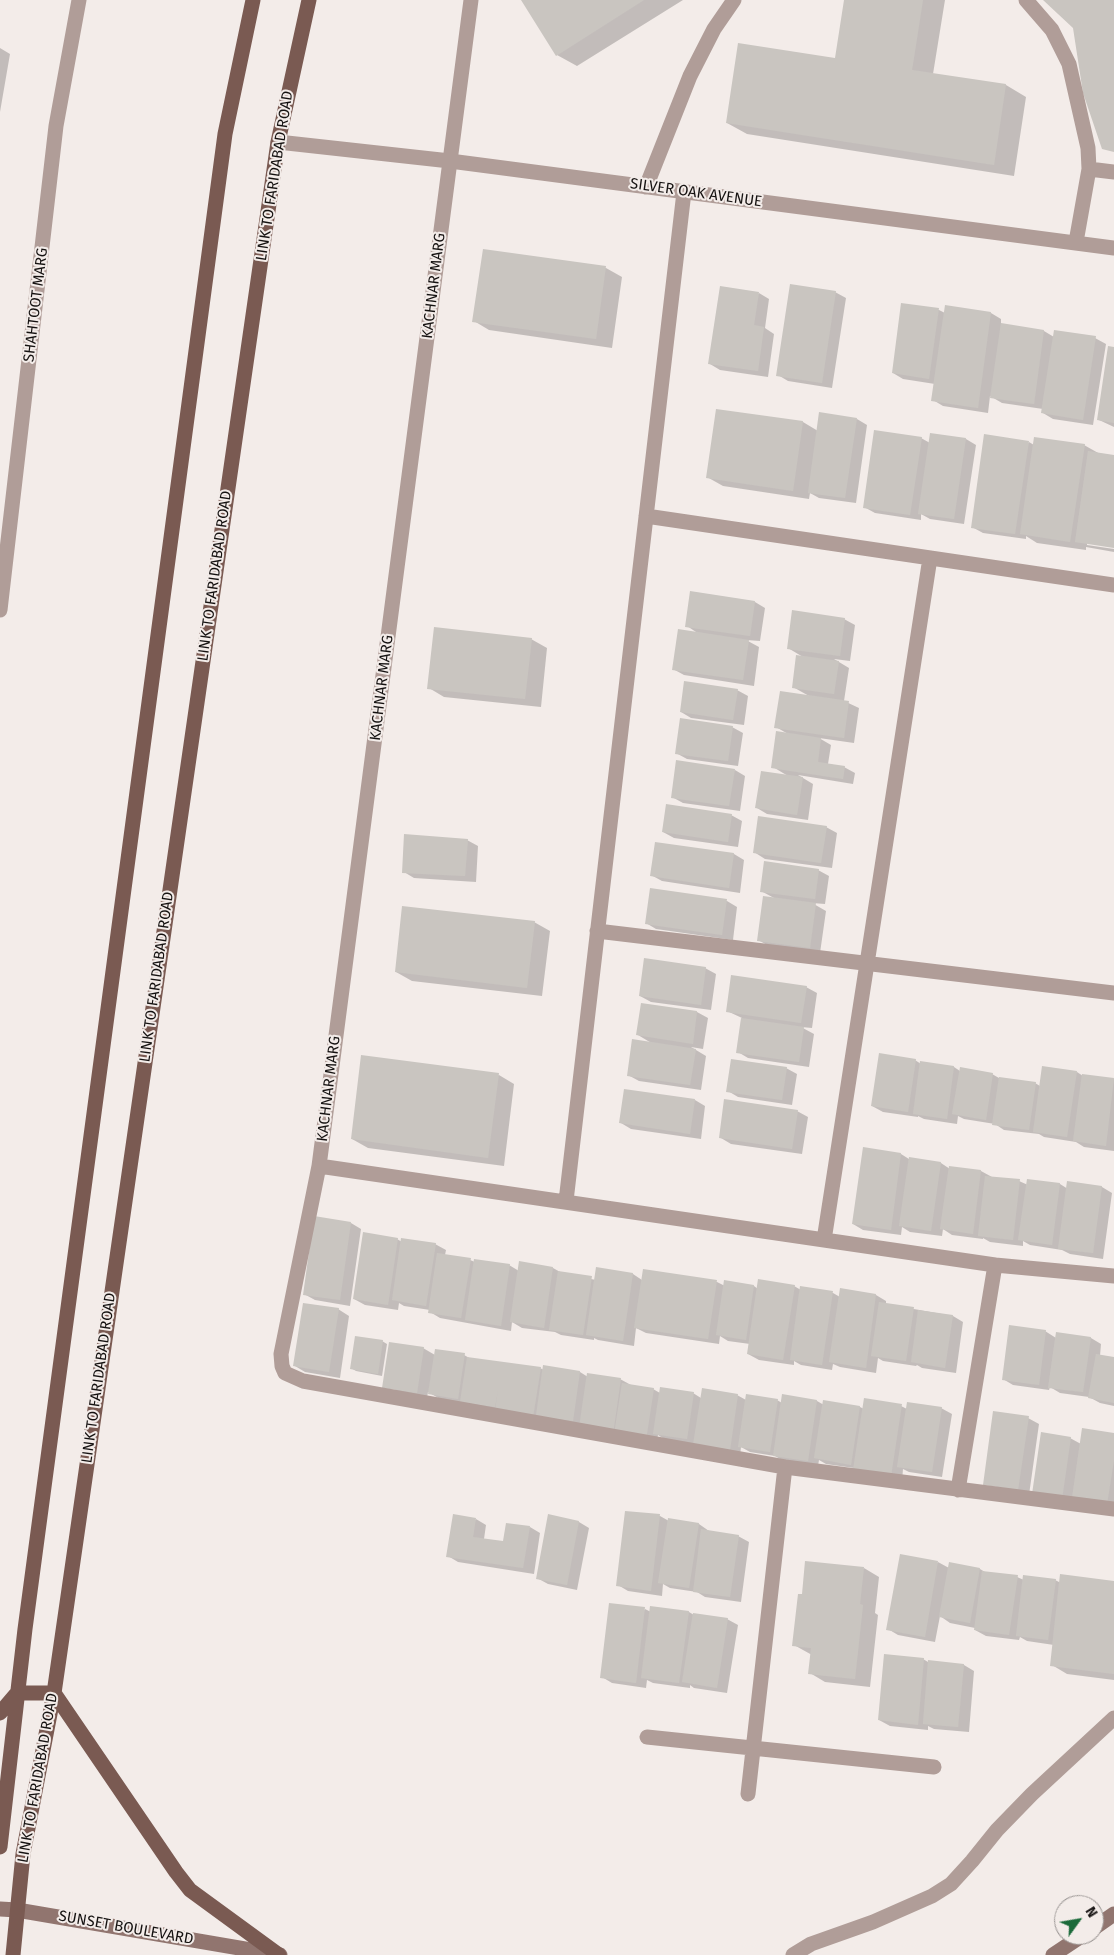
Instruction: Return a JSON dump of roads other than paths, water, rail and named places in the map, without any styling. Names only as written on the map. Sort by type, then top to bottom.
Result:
[{"type":"main road","name":"LINK TO FARIDABAD ROAD","points":[[0,1847],[17,1694],[225,134],[253,0]]},
{"type":"main road","name":"LINK TO FARIDABAD ROAD","points":[[13,1955],[23,1854],[54,1693],[278,142],[308,0]]},
{"type":"main road","points":[[0,1712],[17,1694],[54,1693],[190,1890],[280,1955]]},
{"type":"main road","name":"SUNSET BOULEVARD","points":[[0,1908],[280,1955]]},
{"type":"main road","points":[[1053,1955],[1068,1945]]},
{"type":"street","name":"SHAHTOOT MARG","points":[[0,610],[56,126],[79,0]]},
{"type":"street","name":"KACHNAR MARG","points":[[471,0],[319,1166],[281,1354],[282,1366],[285,1373],[291,1377],[313,1383],[785,1468]]},
{"type":"street","points":[[646,187],[690,76],[714,28],[734,0]]},
{"type":"street","points":[[1026,0],[1052,30],[1069,64],[1088,148],[1089,169],[1076,242]]},
{"type":"street","name":"SILVER OAK AVENUE","points":[[278,142],[450,161],[1114,248]]},
{"type":"street","points":[[1089,169],[1114,172]]},
{"type":"street","points":[[566,1201],[684,192]]},
{"type":"street","points":[[646,516],[1114,585]]},
{"type":"street","points":[[824,1240],[930,558]]},
{"type":"street","points":[[597,931],[1114,993]]},
{"type":"street","points":[[319,1166],[995,1265],[1114,1276]]},
{"type":"street","points":[[958,1490],[995,1265]]},
{"type":"street","points":[[748,1794],[785,1468],[1114,1509]]},
{"type":"street","points":[[793,1955],[811,1944],[873,1922],[932,1896],[951,1884],[972,1862],[997,1830],[1032,1794],[1114,1718]]},
{"type":"street","points":[[647,1737],[934,1767]]}]
